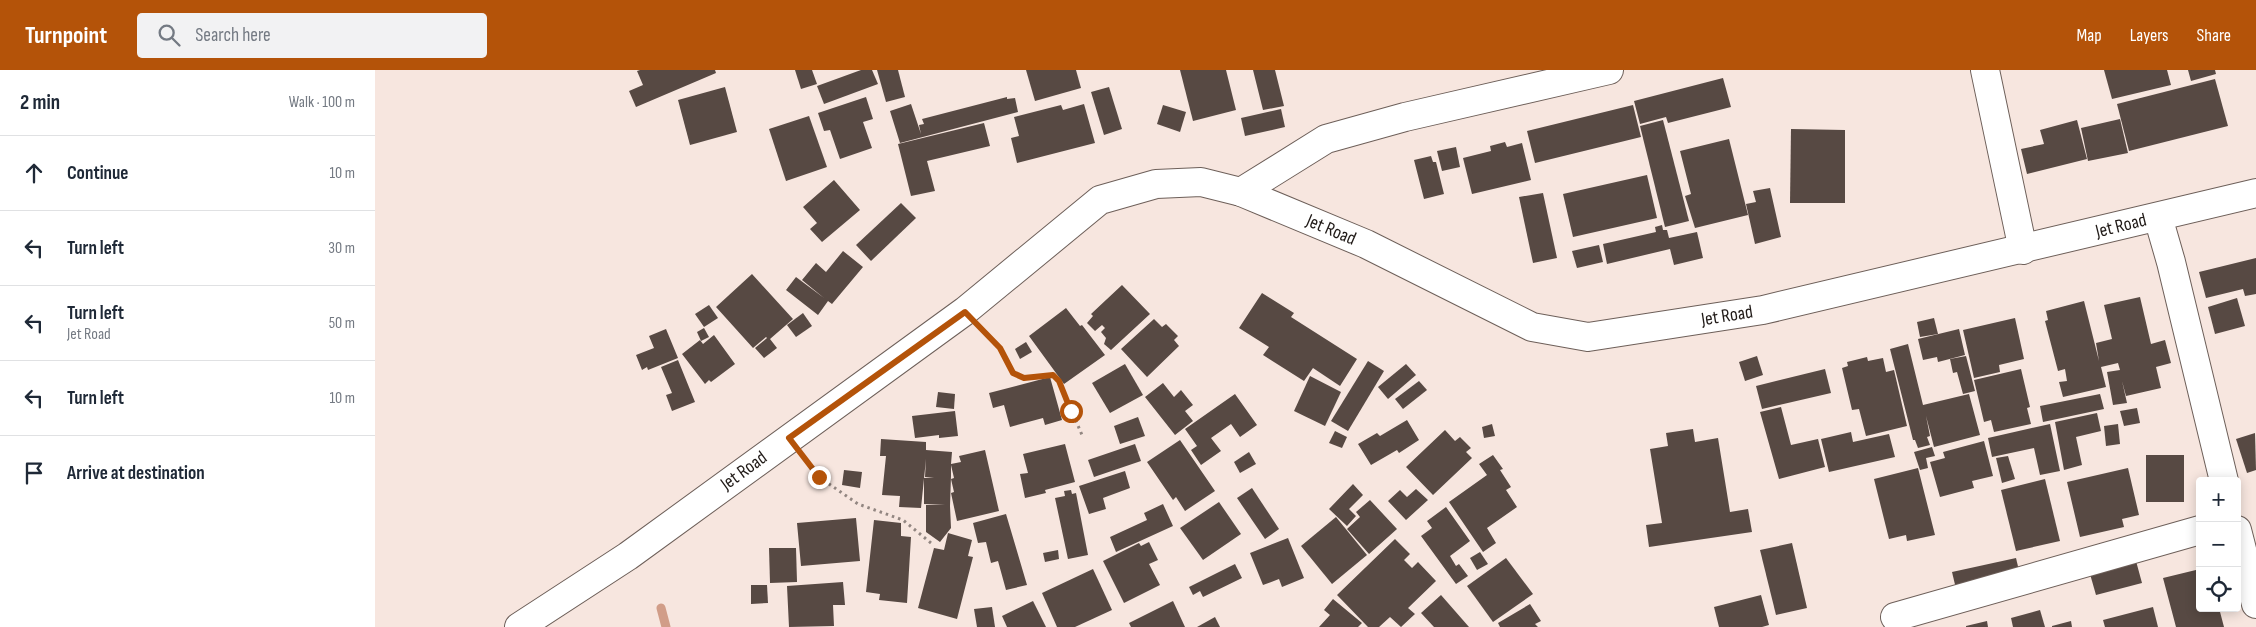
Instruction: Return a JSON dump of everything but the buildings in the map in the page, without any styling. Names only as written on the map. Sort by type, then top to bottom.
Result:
[{"type":"main road","points":[[1241,192],[1326,139],[1405,117],[1609,70]]},
{"type":"main road","points":[[1985,70],[2023,250]]},
{"type":"main road","name":"Jet Road","points":[[519,627],[628,556],[965,312],[1100,200],[1155,184],[1201,182],[1241,192],[1366,244],[1533,327],[1588,336],[1763,310],[2158,218],[2256,193]]},
{"type":"main road","points":[[2158,218],[2171,262],[2223,477]]},
{"type":"main road","points":[[2241,523],[2256,528]]},
{"type":"main road","points":[[1895,617],[2196,531]]},
{"type":"main road","points":[[2241,546],[2256,604]]},
{"type":"path","points":[[965,312],[1000,348],[1013,373],[1024,378],[1053,375],[1059,381],[1082,436]]},
{"type":"path","points":[[789,438],[819,477],[858,504],[903,520],[931,543]]},
{"type":"waterway","points":[[661,608],[666,627]]},
{"type":"route","points":[[819,477],[789,438],[965,312],[1000,348],[1013,373],[1024,378],[1053,375],[1059,381],[1071,411]]}]
